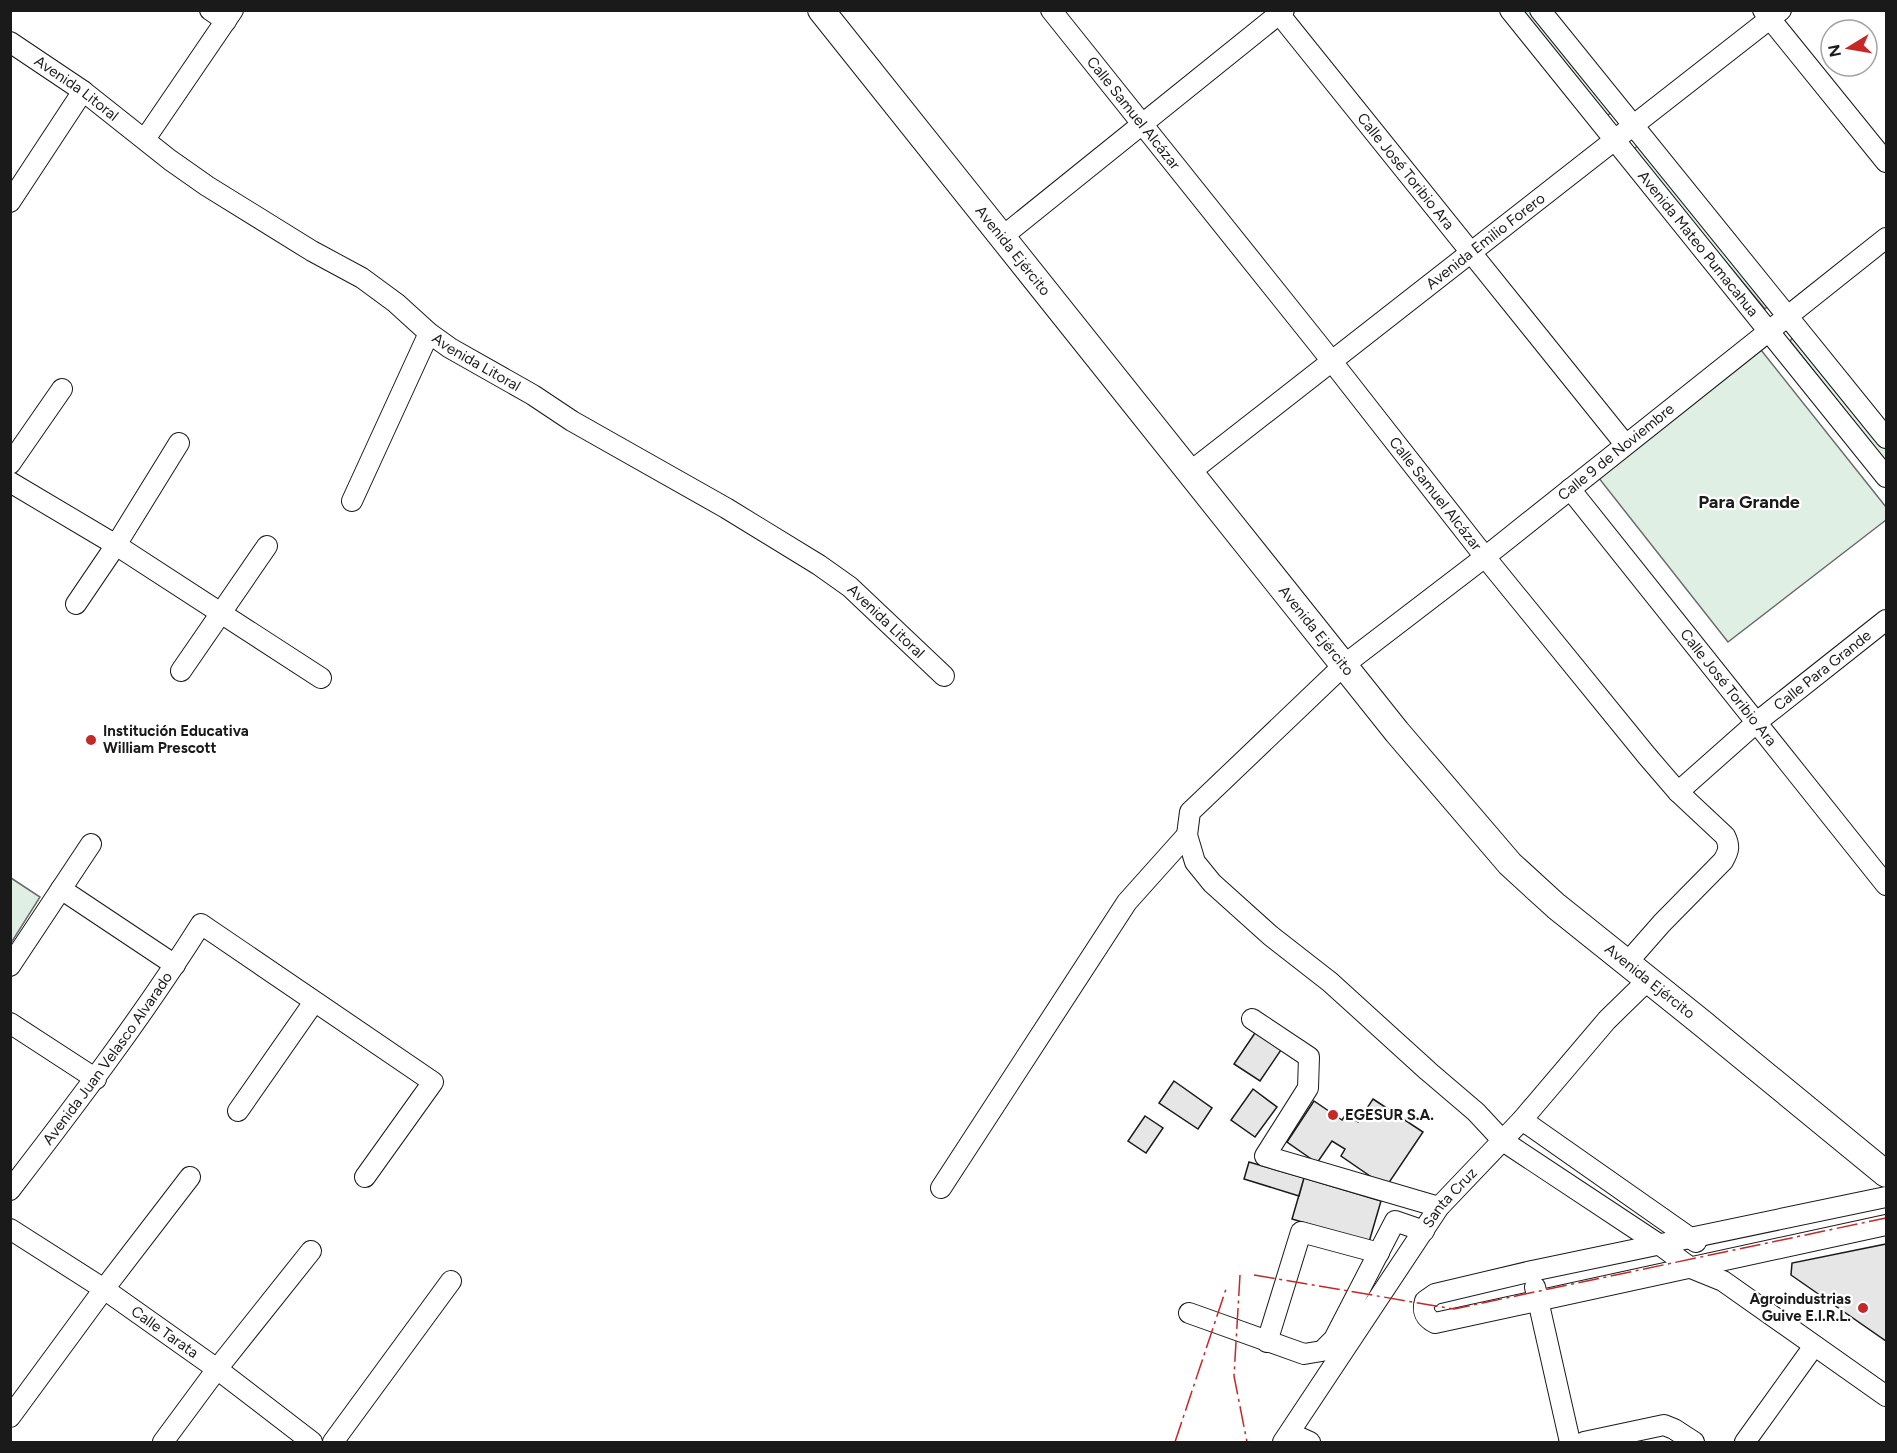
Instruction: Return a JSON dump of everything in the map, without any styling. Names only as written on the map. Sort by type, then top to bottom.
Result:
[{"type":"main road","name":"Avenida Ejército","points":[[821,10],[1344,665],[1465,814],[1509,864],[1626,964],[1887,1174]]},
{"type":"street","name":"Calle Samuel Alcázar","points":[[1051,10],[1485,557],[1647,756],[1678,792],[1725,836],[1729,844],[1728,853],[1723,861],[1662,923],[1626,964]]},
{"type":"street","name":"Avenida Mateo Pumacahua","points":[[1510,10],[1887,477]]},
{"type":"street","name":"Avenida Mateo Pumacahua","points":[[1540,10],[1887,438]]},
{"type":"street","points":[[1002,237],[1280,12]]},
{"type":"street","name":"Calle José Toribio Ara","points":[[1280,12],[1625,444]]},
{"type":"street","points":[[1772,13],[1887,162]]},
{"type":"street","name":"Avenida Emilio Forero","points":[[1190,472],[1634,126],[1772,13]]},
{"type":"street","points":[[145,139],[223,14]]},
{"type":"street","name":"Avenida Litoral","points":[[10,42],[83,91],[170,160],[207,186],[312,251],[362,278],[450,348],[819,565],[850,587],[944,676]]},
{"type":"street","points":[[10,202],[83,91]]},
{"type":"street","name":"Calle 9 de Noviembre","points":[[1187,835],[1190,812],[1344,665],[1485,557],[1887,238]]},
{"type":"street","points":[[352,501],[429,333]]},
{"type":"street","points":[[10,464],[62,389]]},
{"type":"street","points":[[76,604],[116,545],[179,443]]},
{"type":"street","points":[[10,482],[116,545],[321,678]]},
{"type":"street","name":"Calle José Toribio Ara","points":[[1570,489],[1887,885]]},
{"type":"street","points":[[180,671],[267,546]]},
{"type":"street","name":"Calle Para Grande","points":[[1678,792],[1757,722],[1887,620]]},
{"type":"street","points":[[1187,835],[1195,862],[1212,883],[1271,936],[1330,982],[1476,1112],[1503,1141],[1691,1268],[1723,1281],[1887,1396]]},
{"type":"street","points":[[941,1188],[1127,902],[1187,835]]},
{"type":"street","points":[[10,966],[91,844]]},
{"type":"street","points":[[61,889],[175,965]]},
{"type":"street","name":"Avenida Juan Velasco Alvarado","points":[[10,1190],[96,1079],[201,924],[314,1002]]},
{"type":"street","name":"Santa Cruz","points":[[1287,1438],[1439,1207],[1522,1120],[1607,1020],[1647,981]]},
{"type":"street","points":[[238,1111],[314,1002],[433,1082],[364,1177]]},
{"type":"street","points":[[1252,1019],[1309,1057],[1308,1088],[1265,1156],[1439,1207]]},
{"type":"street","points":[[10,1023],[96,1079]]},
{"type":"street","points":[[1522,1120],[1720,1261],[1723,1281]]},
{"type":"street","points":[[10,1417],[104,1288],[190,1177]]},
{"type":"street","points":[[1887,1197],[1532,1271],[1435,1294],[1425,1301],[1424,1312],[1426,1317],[1435,1323],[1887,1225]]},
{"type":"street","points":[[1189,1313],[1304,1354],[1322,1351],[1334,1339],[1395,1221],[1424,1231]]},
{"type":"street","name":"Calle Tarata","points":[[10,1229],[104,1288],[217,1369],[312,1443]]},
{"type":"street","points":[[1267,1342],[1301,1232],[1378,1252]]},
{"type":"street","points":[[163,1443],[217,1369],[311,1251]]},
{"type":"street","points":[[1532,1271],[1570,1443]]},
{"type":"street","points":[[333,1443],[451,1281]]},
{"type":"street","points":[[1745,1443],[1814,1346]]},
{"type":"street","points":[[1584,1443],[1664,1425],[1694,1443]]},
{"type":"street","points":[[1287,1438],[1310,1443]]},
{"type":"green space","points":[[1519,11],[1533,11],[1615,109],[1607,116]]},
{"type":"green space","points":[[1640,143],[1771,303],[1765,309],[1633,150]]},
{"type":"green space","points":[[1796,334],[1886,448],[1886,462],[1790,341]]},
{"type":"green space","points":[[1761,350],[1886,507],[1886,520],[1728,642],[1598,477]]},
{"type":"green space","points":[[11,878],[40,897],[11,943]]},
{"type":"building","points":[[1257,1030],[1283,1047],[1260,1081],[1234,1064]]},
{"type":"building","points":[[1174,1081],[1212,1108],[1198,1129],[1159,1103]]},
{"type":"building","points":[[1253,1089],[1277,1107],[1255,1137],[1231,1120]]},
{"type":"building","points":[[1373,1099],[1423,1132],[1386,1187],[1341,1156],[1345,1149],[1332,1141],[1317,1163],[1287,1142],[1314,1101],[1342,1120],[1346,1114],[1358,1122]]},
{"type":"building","points":[[1145,1116],[1163,1128],[1146,1153],[1128,1141]]},
{"type":"building","points":[[1249,1162],[1304,1178],[1299,1196],[1244,1179]]},
{"type":"building","points":[[1304,1178],[1381,1201],[1369,1242],[1292,1219]]},
{"type":"building","name":"Agroindustrias Guive E.I.R.L.","points":[[1886,1244],[1886,1341],[1791,1275],[1792,1263]]},
{"type":"power","points":[[1254,1275],[1454,1309],[1886,1218]]},
{"type":"power","points":[[1240,1275],[1234,1376],[1247,1442]]},
{"type":"power","points":[[1175,1442],[1227,1286]]},
{"type":"place","name":"Institución Educativa William Prescott","points":[[91,740]]},
{"type":"place","name":"EGESUR S.A.","points":[[1333,1115]]},
{"type":"place","name":"Agroindustrias Guive E.I.R.L.","points":[[1863,1308]]},
{"type":"district","name":"Para Grande","points":[[1749,502]]}]
